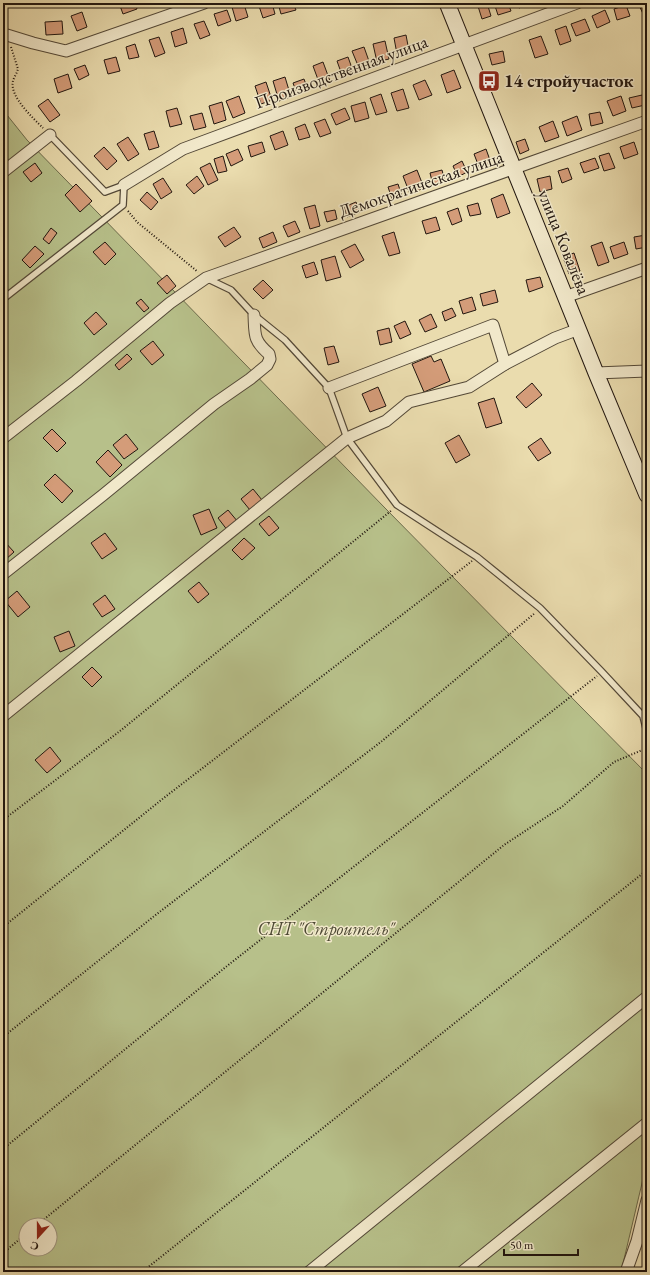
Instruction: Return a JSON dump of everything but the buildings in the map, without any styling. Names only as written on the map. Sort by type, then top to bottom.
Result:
[{"type":"street","points":[[5,35],[66,51],[204,3]]},
{"type":"street","name":"улица Ковалёва","points":[[447,3],[565,297],[647,494]]},
{"type":"street","name":"Производственная улица","points":[[124,185],[183,149],[576,3]]},
{"type":"street","name":"Демократическая улица","points":[[3,438],[76,381],[170,303],[206,278],[647,121]]},
{"type":"street","points":[[3,172],[50,135]]},
{"type":"street","points":[[565,297],[647,268]]},
{"type":"street","points":[[3,574],[103,495],[214,404],[250,379],[267,365],[270,359],[269,354],[256,338],[254,315]]},
{"type":"street","points":[[329,388],[492,325],[504,364]]},
{"type":"street","points":[[3,716],[347,438],[386,421],[409,402],[469,387],[504,364],[555,338],[579,329]]},
{"type":"street","points":[[596,373],[647,371]]},
{"type":"street","points":[[309,1272],[647,997]]},
{"type":"street","points":[[462,1272],[647,1123]]},
{"type":"street","points":[[626,1272],[637,1242],[647,1200]]},
{"type":"lane","points":[[3,299],[123,205],[124,185],[105,192],[50,135]]},
{"type":"lane","points":[[206,278],[231,290],[254,315],[286,340],[329,388],[347,438],[397,505],[477,557],[540,608],[643,716],[647,732]]},
{"type":"path","points":[[5,35],[18,69],[13,81],[13,90],[25,110],[50,135]]},
{"type":"path","points":[[123,205],[137,222],[206,278]]},
{"type":"path","points":[[3,820],[120,731],[397,505]]},
{"type":"path","points":[[3,927],[165,797],[477,557]]},
{"type":"path","points":[[3,1037],[153,917],[382,741],[540,608]]},
{"type":"path","points":[[3,1149],[233,962],[602,672]]},
{"type":"path","points":[[47,1217],[504,845],[563,806],[614,762],[647,748]]},
{"type":"path","points":[[142,1272],[647,870]]},
{"type":"path","points":[[3,1253],[18,1241]]},
{"type":"green space","name":"СНТ \"Строитель\"","points":[[3,110],[27,140],[385,508],[647,774],[647,1162],[621,1272],[3,1272]]},
{"type":"place","name":"14 стройучасток","points":[[489,81]]}]
